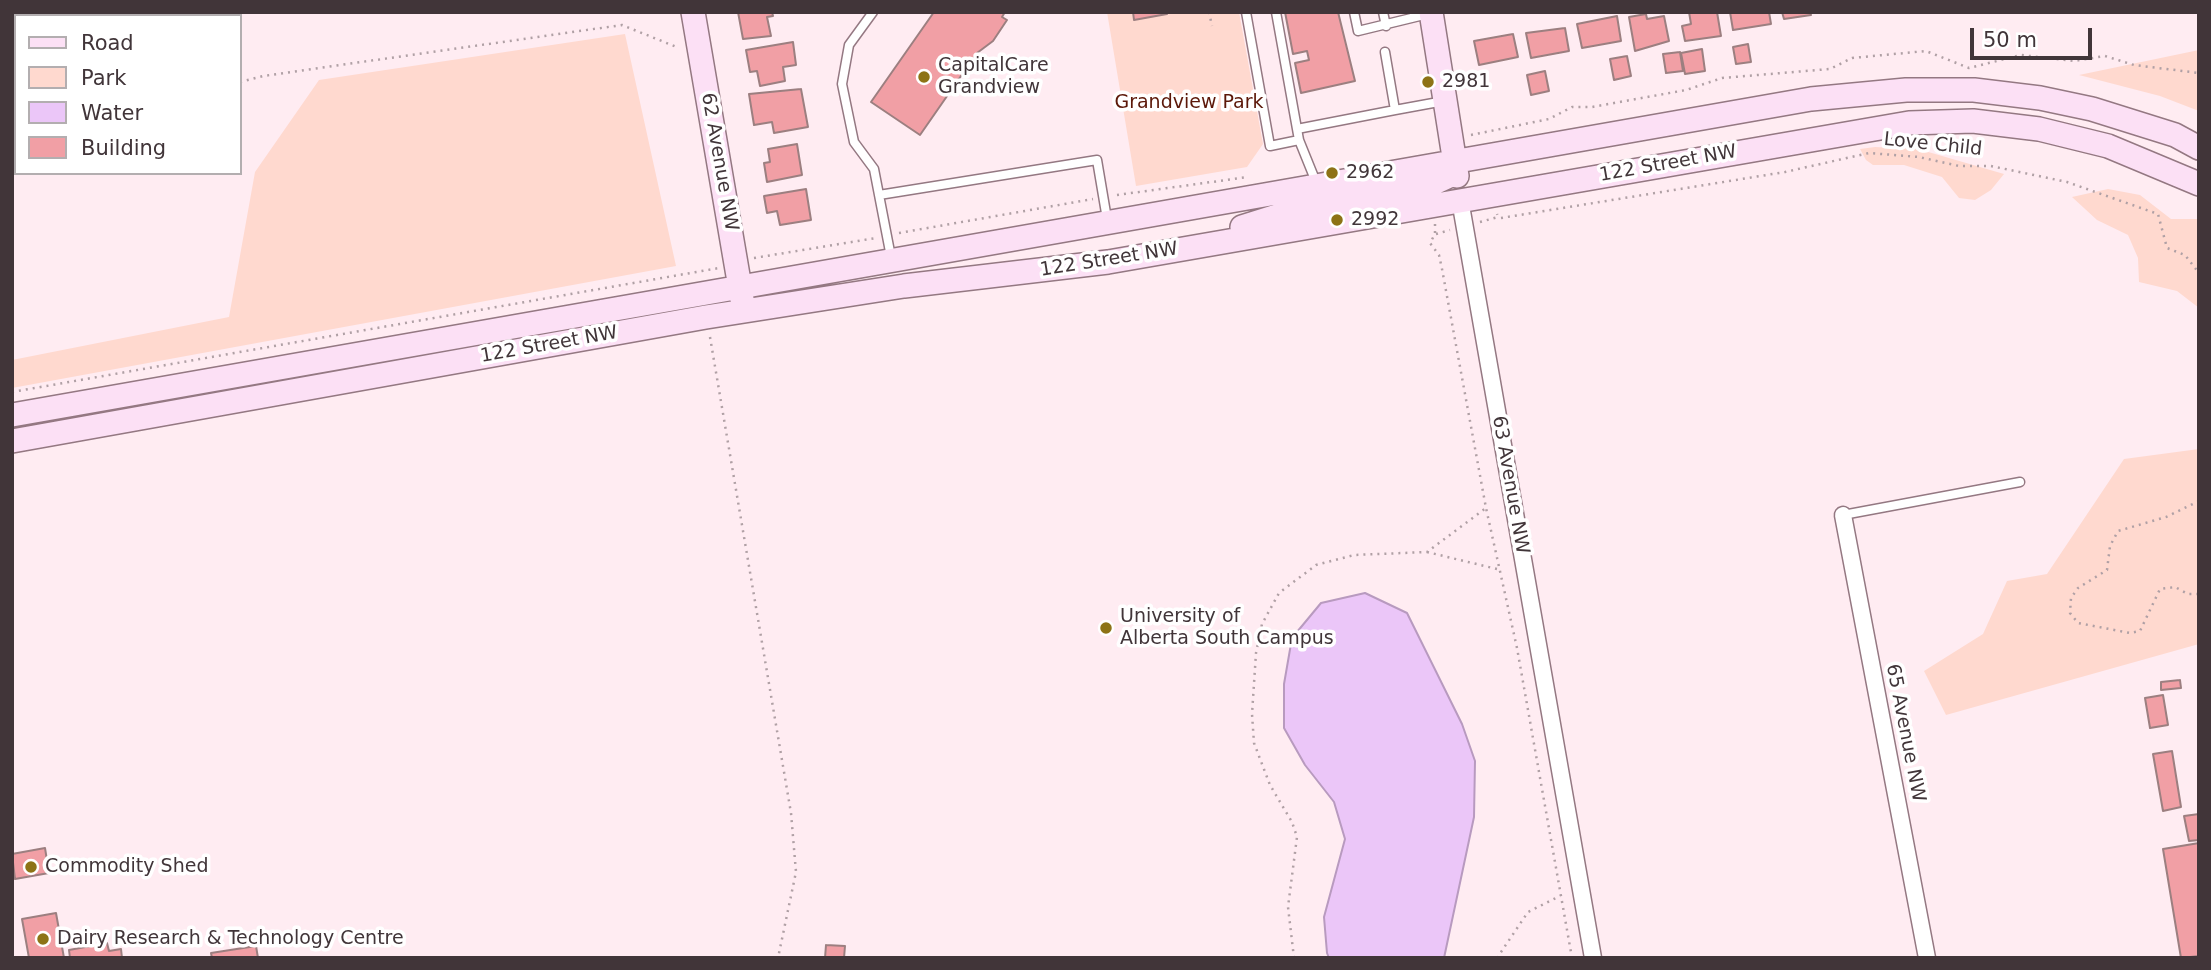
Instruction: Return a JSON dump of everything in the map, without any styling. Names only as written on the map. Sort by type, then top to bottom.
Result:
[{"type":"main road","name":"62 Avenue NW","points":[[693,12],[744,312]]},
{"type":"main road","name":"63 Avenue NW","points":[[1433,13],[1460,200]]},
{"type":"main road","name":"122 Street NW","points":[[12,415],[1811,99],[1906,90],[1974,90],[2040,98],[2092,109],[2175,135],[2199,148]]},
{"type":"main road","name":"122 Street NW","points":[[12,441],[706,317],[904,286],[1088,265],[1874,128],[1956,120],[2039,129],[2085,140],[2164,167],[2199,184]]},
{"type":"main road","points":[[2175,135],[2199,134]]},
{"type":"main road","points":[[1173,250],[1293,211],[1434,183],[1450,176],[1455,163]]},
{"type":"street","name":"63 Avenue NW","points":[[1460,200],[1593,958]]},
{"type":"street","name":"65 Avenue NW","points":[[1843,515],[1927,958]]},
{"type":"lane","points":[[873,12],[849,45],[842,83],[854,142],[874,169],[891,261]]},
{"type":"lane","points":[[1246,12],[1270,146],[1299,140]]},
{"type":"lane","points":[[1276,12],[1299,140],[1317,187]]},
{"type":"lane","points":[[1354,12],[1358,32],[1433,13]]},
{"type":"lane","points":[[1383,12],[1386,26]]},
{"type":"lane","points":[[1385,52],[1395,110]]},
{"type":"lane","points":[[1297,129],[1445,101]]},
{"type":"lane","points":[[879,195],[1097,160],[1107,223]]},
{"type":"lane","points":[[1843,515],[2020,482]]},
{"type":"path","points":[[1209,12],[1212,26]]},
{"type":"path","points":[[242,82],[277,74],[622,25],[685,50],[700,49]]},
{"type":"path","name":"Love Child","points":[[1501,218],[1785,172],[1868,153],[1919,157],[1959,166],[2003,168],[2067,182],[2158,215],[2167,248],[2185,255],[2199,273]]},
{"type":"path","points":[[748,262],[751,259],[1103,198],[1238,176],[1259,178]]},
{"type":"path","points":[[1435,234],[1430,243],[1441,262],[1572,958]]},
{"type":"path","points":[[12,392],[714,270]]},
{"type":"path","points":[[706,317],[791,813],[796,872],[778,958]]},
{"type":"path","points":[[2199,501],[2165,517],[2118,531],[2110,546],[2107,570],[2078,588],[2071,597],[2070,613],[2078,623],[2130,633],[2140,631],[2161,589],[2175,587],[2188,594],[2199,594]]},
{"type":"path","points":[[1427,552],[1486,508]]},
{"type":"path","points":[[1294,958],[1288,907],[1297,837],[1292,822],[1270,785],[1254,743],[1252,714],[1256,653],[1262,624],[1279,593],[1316,565],[1354,555],[1427,552],[1501,570]]},
{"type":"path","points":[[1497,958],[1528,912],[1561,895]]},
{"type":"green space","name":"Grandview Park","points":[[1107,12],[1239,12],[1263,144],[1247,167],[1136,186]]},
{"type":"green space","points":[[625,34],[676,266],[12,388],[12,360],[229,317],[255,172],[319,80]]},
{"type":"green space","points":[[2199,50],[2199,111],[2160,96],[2079,75]]},
{"type":"green space","points":[[1860,149],[1918,149],[2004,174],[1991,190],[1975,200],[1959,198],[1942,177],[1904,165],[1873,165],[1866,160]]},
{"type":"green space","points":[[2108,189],[2140,195],[2171,219],[2199,219],[2199,308],[2177,291],[2139,282],[2138,258],[2128,235],[2097,220],[2072,197]]},
{"type":"green space","points":[[2199,449],[2199,644],[1946,715],[1924,671],[1983,634],[2007,581],[2047,574],[2124,459]]},
{"type":"water","points":[[1365,593],[1407,613],[1462,724],[1475,761],[1474,817],[1444,958],[1329,958],[1327,953],[1324,917],[1345,839],[1334,802],[1305,765],[1284,728],[1284,684],[1292,638],[1321,603]]},
{"type":"building","points":[[738,12],[772,12],[773,16],[767,17],[771,36],[743,39]]},
{"type":"building","name":"CapitalCare Grandview","points":[[934,12],[1005,12],[1002,17],[1007,20],[993,41],[977,53],[920,135],[871,102]]},
{"type":"building","points":[[1133,12],[1167,12],[1167,14],[1134,20]]},
{"type":"building","points":[[1285,12],[1338,12],[1355,81],[1301,93],[1295,63],[1309,60],[1307,51],[1293,54]]},
{"type":"building","points":[[1689,12],[1717,12],[1721,36],[1685,41],[1682,26],[1691,24]]},
{"type":"building","points":[[1730,12],[1769,12],[1771,24],[1733,30]]},
{"type":"building","points":[[1782,12],[1810,12],[1811,15],[1784,19]]},
{"type":"building","points":[[1646,14],[1647,19],[1664,16],[1669,41],[1635,51],[1629,17]]},
{"type":"building","points":[[1617,16],[1621,41],[1582,48],[1577,24]]},
{"type":"building","points":[[1565,28],[1569,51],[1531,58],[1526,33]]},
{"type":"building","points":[[1513,34],[1518,57],[1479,65],[1474,41]]},
{"type":"building","points":[[793,42],[796,65],[783,67],[785,81],[760,86],[757,71],[750,72],[746,50]]},
{"type":"building","points":[[1748,44],[1751,62],[1736,64],[1733,47]]},
{"type":"building","points":[[1702,49],[1705,71],[1685,74],[1681,53]]},
{"type":"building","points":[[1680,52],[1683,71],[1666,73],[1663,54]]},
{"type":"building","points":[[1627,56],[1631,76],[1614,80],[1610,59]]},
{"type":"building","points":[[1545,71],[1549,91],[1531,95],[1527,75]]},
{"type":"building","points":[[801,89],[808,127],[774,133],[772,122],[754,125],[749,94]]},
{"type":"building","points":[[797,144],[802,175],[767,182],[764,163],[770,162],[768,149]]},
{"type":"building","points":[[806,189],[811,220],[780,225],[777,211],[767,213],[764,196]]},
{"type":"building","points":[[2180,680],[2181,688],[2161,690],[2161,682]]},
{"type":"building","points":[[2163,695],[2168,725],[2150,728],[2145,698]]},
{"type":"building","points":[[2172,751],[2181,807],[2163,811],[2153,754]]},
{"type":"building","points":[[2199,814],[2199,840],[2189,841],[2184,816]]},
{"type":"building","points":[[2199,843],[2199,956],[2181,958],[2163,849]]},
{"type":"building","name":"Commodity Shed","points":[[45,848],[49,873],[15,879],[12,854]]},
{"type":"building","name":"Dairy Research & Technology Centre","points":[[56,913],[64,958],[29,958],[22,919]]},
{"type":"building","name":"Dairy Research & Technology Centre","points":[[107,943],[109,951],[121,949],[122,958],[70,958],[69,950]]},
{"type":"building","points":[[826,945],[845,946],[844,958],[825,958]]},
{"type":"building","points":[[256,946],[258,958],[212,958],[211,953]]},
{"type":"place","name":"CapitalCare Grandview","points":[[924,77]]},
{"type":"place","name":"2981","points":[[1428,82]]},
{"type":"place","name":"2962","points":[[1332,173]]},
{"type":"place","name":"2992","points":[[1337,220]]},
{"type":"place","name":"University of Alberta South Campus","points":[[1106,628]]},
{"type":"place","name":"Commodity Shed","points":[[31,867]]},
{"type":"place","name":"Dairy Research & Technology Centre","points":[[43,939]]}]
